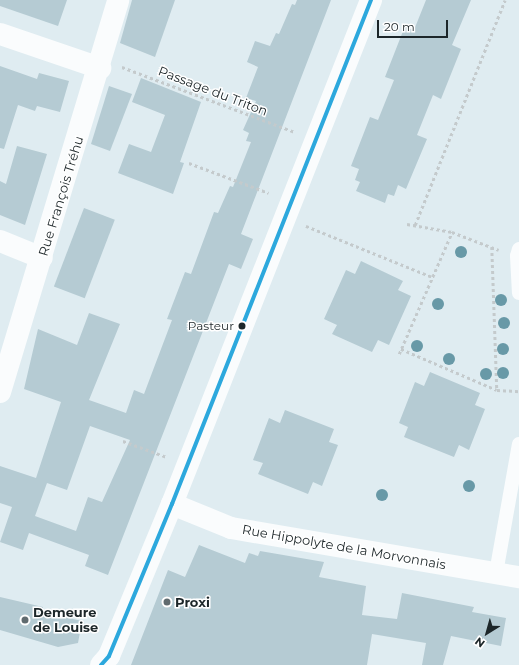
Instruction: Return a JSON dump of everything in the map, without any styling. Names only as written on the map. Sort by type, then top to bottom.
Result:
[{"type":"street","name":"Rue François Tréhu","points":[[0,392],[101,64],[118,0]]},
{"type":"street","points":[[101,665],[108,656],[188,465],[371,0]]},
{"type":"street","points":[[0,34],[101,64]]},
{"type":"street","points":[[0,241],[42,258]]},
{"type":"street","name":"Rue Hippolyte de la Morvonnais","points":[[172,504],[231,528],[519,577]]},
{"type":"lane","points":[[518,253],[519,293]]},
{"type":"lane","points":[[496,573],[519,444]]},
{"type":"path","points":[[415,225],[505,0]]},
{"type":"path","name":"Passage du Triton","points":[[101,64],[316,140]]},
{"type":"path","points":[[189,163],[432,277]]},
{"type":"path","points":[[406,224],[452,232],[492,247],[518,253]]},
{"type":"path","points":[[399,354],[452,232]]},
{"type":"path","points":[[492,247],[497,390]]},
{"type":"path","points":[[401,349],[497,390],[519,391]]},
{"type":"path","points":[[123,441],[188,465]]},
{"type":"building","points":[[0,0],[67,0],[58,26],[0,6]]},
{"type":"building","points":[[132,0],[175,0],[155,57],[120,43]]},
{"type":"building","points":[[297,0],[331,0],[241,234],[253,239],[241,269],[229,264],[108,575],[85,566],[89,555],[29,533],[23,550],[0,542],[12,507],[0,503],[0,466],[36,478],[61,402],[24,389],[38,329],[77,345],[89,313],[120,324],[89,400],[126,413],[134,390],[144,394],[172,320],[167,319],[185,272],[191,274],[214,212],[218,213],[230,186],[233,187],[251,142],[246,141],[249,133],[243,130],[256,101],[246,98],[258,67],[247,62],[255,41],[270,46],[276,33],[279,34],[292,4],[295,5]],"holes":[[[90,426],[130,440],[102,502],[88,497],[76,531],[35,516],[47,483],[67,490]]]},
{"type":"building","points":[[426,0],[471,0],[452,45],[461,49],[441,99],[433,95],[417,135],[427,139],[406,189],[398,185],[394,196],[388,194],[385,203],[356,191],[360,182],[355,180],[359,169],[351,166],[370,117],[378,120],[394,80],[385,77],[405,26],[414,30]]},
{"type":"building","points":[[0,66],[37,79],[39,73],[69,81],[60,112],[37,106],[35,111],[18,105],[4,149],[0,148]]},
{"type":"building","points":[[141,78],[201,102],[180,162],[184,163],[173,194],[118,173],[129,144],[151,152],[165,115],[132,102]]},
{"type":"building","points":[[109,86],[132,94],[110,151],[91,144]]},
{"type":"building","points":[[17,146],[47,154],[25,225],[0,215],[0,181],[6,184]]},
{"type":"building","points":[[84,208],[115,220],[85,298],[54,286]]},
{"type":"building","points":[[361,261],[403,281],[398,290],[411,296],[389,345],[378,340],[372,352],[332,334],[337,325],[324,319],[346,270],[355,274]]},
{"type":"building","points":[[430,372],[480,393],[475,405],[485,409],[469,450],[459,445],[454,457],[404,437],[408,427],[399,423],[415,382],[424,386]]},
{"type":"building","points":[[285,410],[334,429],[329,442],[338,445],[322,486],[313,482],[308,494],[258,474],[263,463],[253,460],[269,418],[280,423]]},
{"type":"building","points":[[199,545],[245,563],[249,553],[258,556],[260,551],[324,562],[319,577],[366,586],[362,615],[397,619],[402,593],[474,607],[472,612],[506,618],[501,646],[451,636],[443,665],[422,665],[426,643],[372,634],[367,665],[131,665],[168,570],[185,577]]},
{"type":"building","points":[[0,597],[43,607],[42,612],[82,621],[78,643],[58,647],[0,630]]},
{"type":"transit line","points":[[101,665],[109,656],[172,504],[371,0]]},
{"type":"place","name":"Pasteur","points":[[242,326]]},
{"type":"place","name":"Proxi","points":[[167,602]]},
{"type":"place","name":"Demeure de Louise","points":[[25,620]]}]
